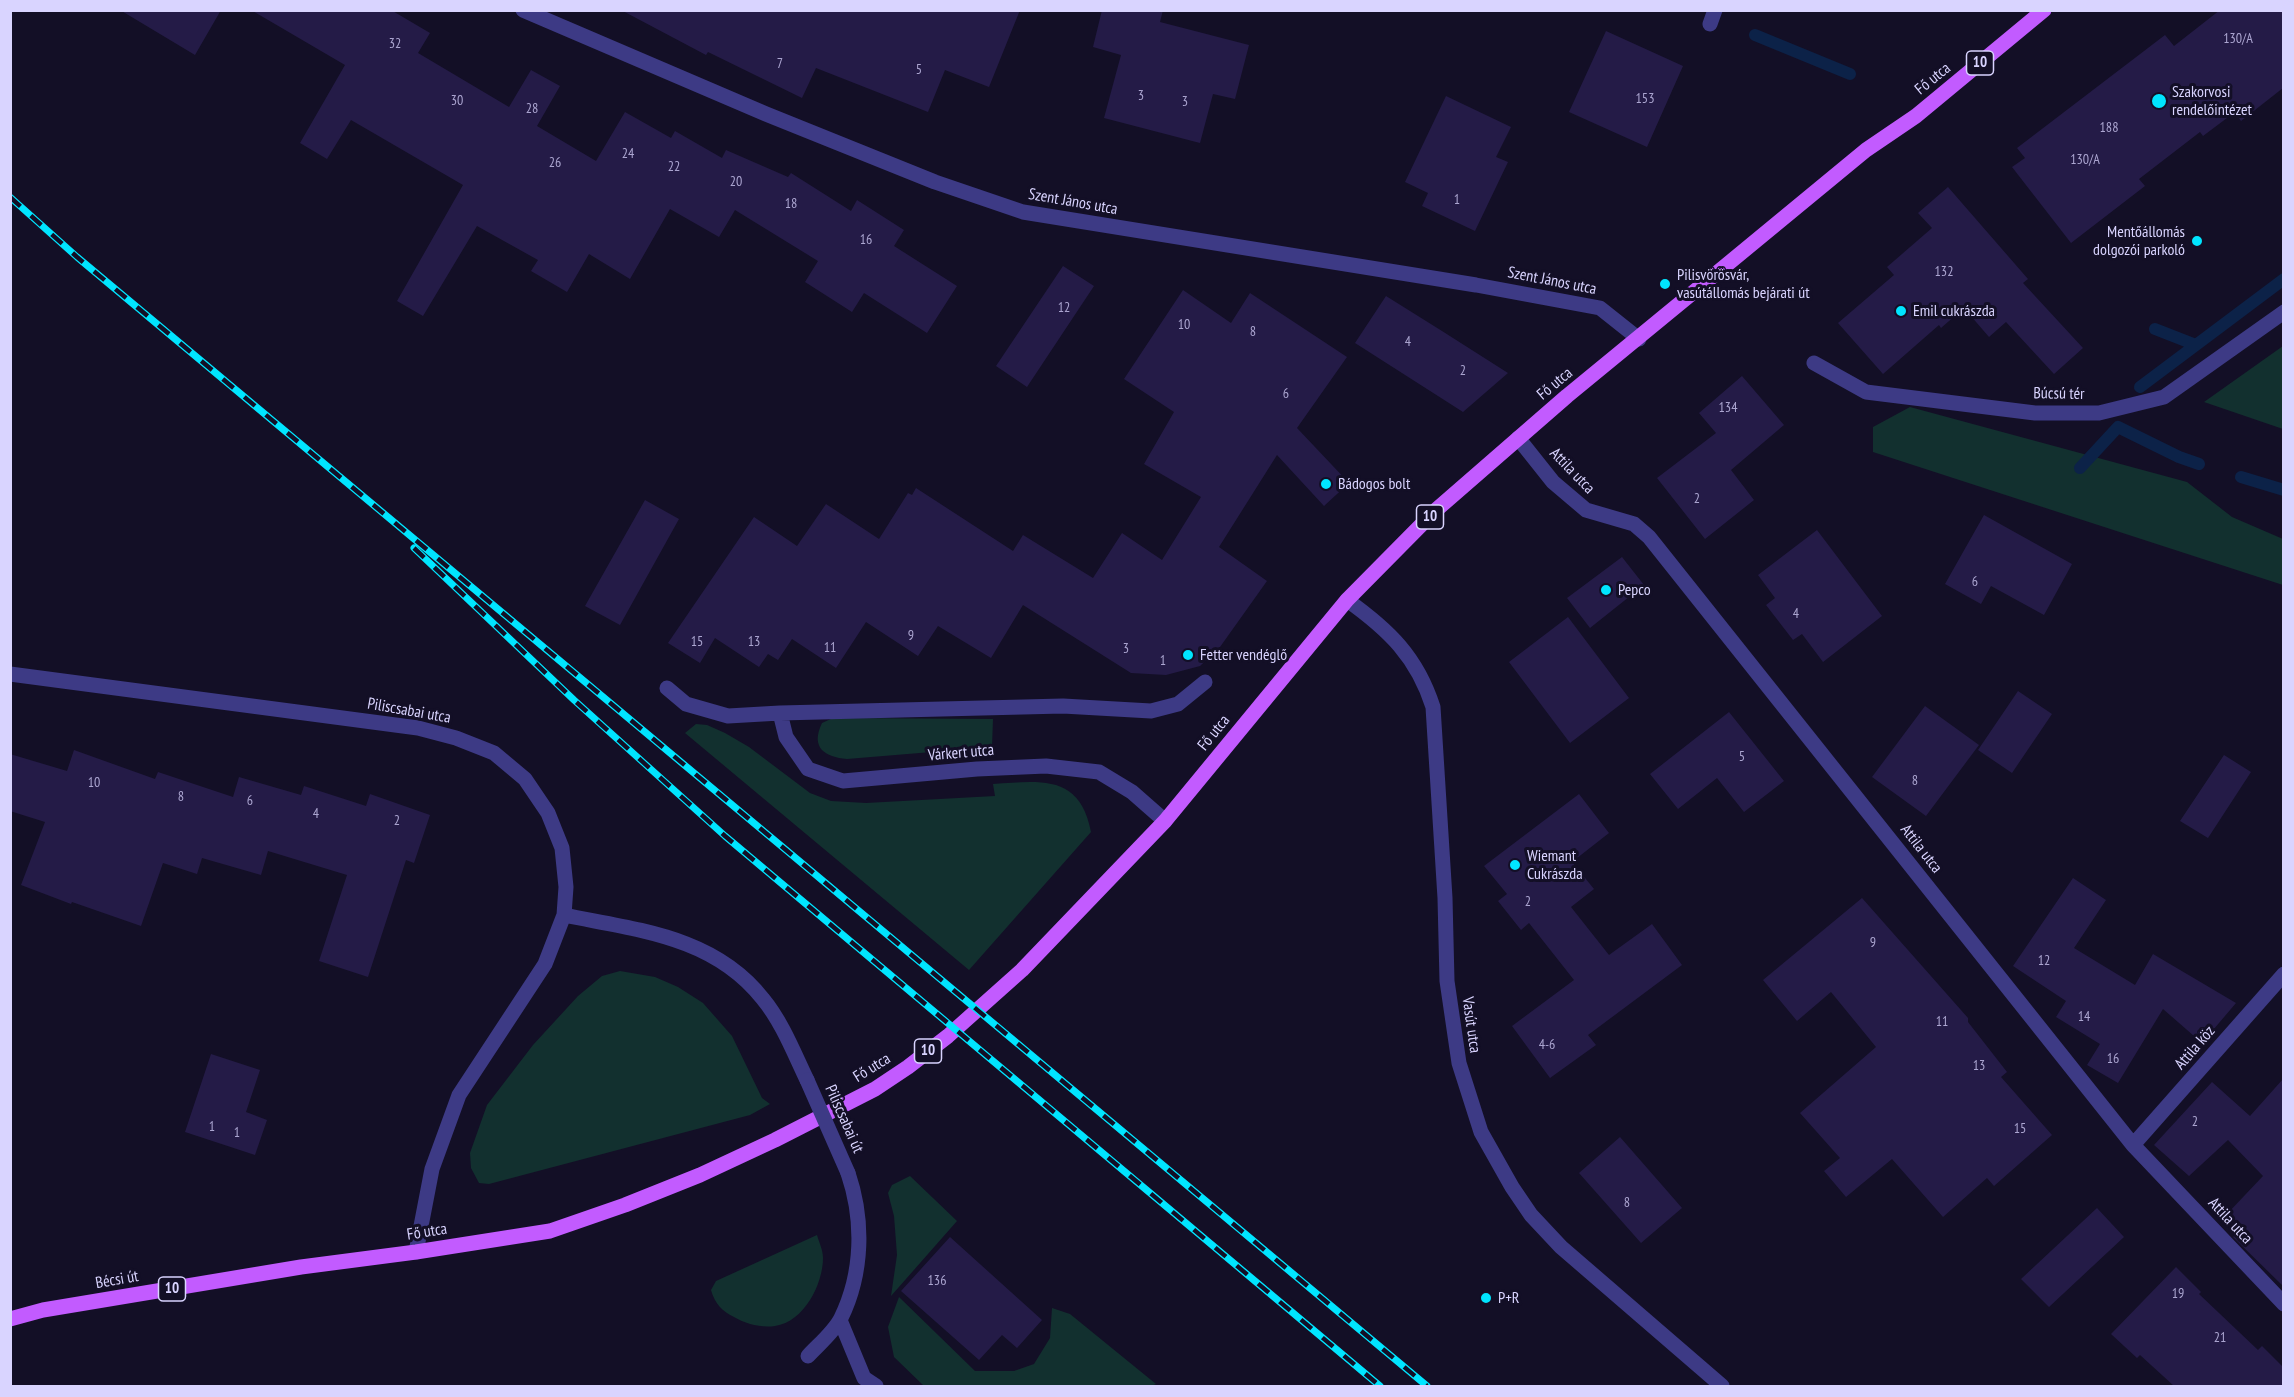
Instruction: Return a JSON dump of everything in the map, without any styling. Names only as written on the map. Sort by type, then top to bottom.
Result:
[{"type":"main road","name":"Fő utca","points":[[301,1267],[550,1231],[626,1205],[700,1175],[875,1089],[908,1067],[948,1036],[1022,970],[1165,821],[1347,600],[1436,510],[1518,438],[1866,150],[1916,116],[2044,10]]},
{"type":"main road","name":"Bécsi út","points":[[10,1319],[43,1310],[301,1267]]},
{"type":"street","name":"Szent János utca","points":[[523,10],[766,114],[925,178],[1023,212],[1476,285],[1600,308],[1639,339]]},
{"type":"street","name":"Búcsú tér","points":[[1814,363],[1866,392],[2035,413],[2099,413],[2164,397],[2283,312]]},
{"type":"street","name":"Attila utca","points":[[1518,438],[1553,482],[1586,510],[1634,524],[1649,537],[2133,1145],[2283,1304]]},
{"type":"street","name":"Vasút utca","points":[[1347,600],[1381,625],[1408,655],[1426,684],[1433,707],[1445,898],[1447,981],[1459,1063],[1481,1132],[1512,1187],[1531,1215],[1554,1239],[1722,1386]]},
{"type":"street","name":"Piliscsabai utca","points":[[10,674],[418,728],[456,738],[494,753],[525,779],[548,813],[562,848],[566,887],[564,915],[545,964],[459,1095],[432,1168],[416,1252]]},
{"type":"street","points":[[667,688],[686,704],[728,716],[1063,706],[1151,711],[1178,704],[1205,682]]},
{"type":"street","name":"Várkert utca","points":[[780,713],[786,737],[808,769],[843,781],[977,769],[1046,766],[1099,772],[1132,792],[1165,821]]},
{"type":"street","name":"Piliscsabai út","points":[[564,915],[658,935],[696,946],[733,968],[764,999],[807,1080],[848,1173],[858,1211],[859,1234],[854,1282],[840,1320]]},
{"type":"street","name":"Attila köz","points":[[2133,1145],[2283,974]]},
{"type":"street","points":[[808,1356],[840,1320],[864,1378],[876,1386]]},
{"type":"green space","points":[[2283,346],[2283,429],[2204,402]]},
{"type":"green space","points":[[1910,407],[2187,482],[2232,517],[2283,539],[2283,585],[1873,452],[1873,427]]},
{"type":"green space","points":[[833,718],[993,719],[992,747],[839,758],[822,750],[818,739],[822,723]]},
{"type":"green space","points":[[696,724],[707,725],[725,733],[749,747],[810,793],[831,801],[866,803],[995,796],[993,784],[1042,783],[1056,785],[1068,791],[1078,800],[1086,813],[1091,832],[969,970],[685,733]]},
{"type":"green space","points":[[620,971],[655,977],[678,987],[703,1003],[732,1036],[762,1098],[770,1104],[750,1115],[489,1184],[479,1183],[471,1168],[470,1153],[487,1105],[533,1045],[578,996],[602,976]]},
{"type":"green space","points":[[910,1176],[957,1221],[891,1296],[897,1255],[894,1216],[888,1193],[892,1185]]},
{"type":"green space","points":[[817,1235],[823,1258],[820,1279],[810,1300],[795,1317],[775,1326],[759,1326],[734,1317],[717,1303],[711,1290],[716,1281]]},
{"type":"green space","points":[[899,1297],[975,1371],[1014,1371],[1034,1364],[1050,1338],[1052,1308],[1070,1314],[1156,1384],[1151,1386],[924,1386],[894,1357],[888,1327]]},
{"type":"building","points":[[120,10],[221,10],[195,55]]},
{"type":"building","points":[[251,10],[391,10],[430,33],[418,53],[509,107],[531,70],[560,86],[537,126],[596,161],[625,112],[671,138],[675,131],[722,158],[726,150],[788,177],[791,173],[851,211],[857,200],[904,230],[894,246],[957,286],[927,333],[864,293],[852,312],[805,282],[818,261],[735,210],[719,237],[670,209],[630,279],[589,254],[567,292],[531,271],[538,260],[477,226],[423,316],[397,301],[463,185],[351,120],[327,159],[300,143],[345,65]]},
{"type":"building","points":[[621,10],[1020,10],[989,87],[945,70],[928,112],[816,68],[802,98],[708,52],[706,55]]},
{"type":"building","points":[[1102,10],[1163,10],[1160,22],[1249,45],[1235,99],[1213,94],[1200,143],[1104,118],[1121,55],[1093,47]]},
{"type":"building","points":[[2220,10],[2283,10],[2283,88],[2241,121],[2235,112],[2203,136],[2200,132],[2139,179],[2145,186],[2071,243],[2012,167],[2025,158],[2017,148],[2165,35],[2174,46]]},
{"type":"building","points":[[1606,31],[1683,66],[1647,147],[1569,112]]},
{"type":"building","points":[[1446,96],[1511,127],[1496,157],[1508,162],[1475,231],[1422,206],[1428,193],[1405,182]]},
{"type":"building","points":[[1948,187],[2028,279],[2023,283],[2083,348],[2054,374],[2006,322],[1989,337],[1964,308],[1941,328],[1939,325],[1883,374],[1838,323],[1894,275],[1887,267],[1932,228],[1918,213]]},
{"type":"building","points":[[1063,266],[1094,286],[1027,387],[996,366]]},
{"type":"building","points":[[1183,290],[1231,323],[1250,293],[1347,357],[1297,428],[1349,483],[1324,506],[1277,455],[1219,547],[1267,581],[1220,647],[1200,666],[1166,675],[1131,673],[1023,605],[991,658],[938,626],[918,656],[866,622],[836,668],[792,639],[778,660],[768,654],[759,667],[715,638],[700,663],[668,643],[754,517],[797,546],[826,504],[879,539],[908,493],[912,495],[916,488],[1013,551],[1023,535],[1093,578],[1122,533],[1162,560],[1201,497],[1144,464],[1174,412],[1124,379]]},
{"type":"building","points":[[1386,296],[1508,373],[1463,412],[1355,343]]},
{"type":"building","points":[[1742,376],[1784,425],[1731,470],[1754,500],[1705,539],[1657,478],[1716,433],[1699,413]]},
{"type":"building","points":[[645,500],[679,519],[620,625],[585,606]]},
{"type":"building","points":[[1984,515],[2072,564],[2044,615],[1991,586],[1981,604],[1945,584]]},
{"type":"building","points":[[1817,530],[1882,616],[1823,662],[1802,634],[1793,640],[1766,605],[1775,598],[1758,575]]},
{"type":"building","points":[[1622,557],[1644,585],[1590,628],[1567,598]]},
{"type":"building","points":[[1568,617],[1629,698],[1570,743],[1509,662]]},
{"type":"building","points":[[2018,691],[2052,714],[2012,773],[1978,750]]},
{"type":"building","points":[[1925,706],[1979,745],[1926,816],[1872,777]]},
{"type":"building","points":[[1729,712],[1784,781],[1744,812],[1717,778],[1678,809],[1650,774]]},
{"type":"building","points":[[74,750],[155,779],[158,772],[233,797],[239,777],[301,795],[304,786],[366,806],[370,794],[430,815],[414,863],[406,860],[368,977],[319,961],[347,875],[268,851],[261,875],[202,858],[197,874],[163,863],[141,926],[72,902],[71,904],[21,885],[45,822],[10,811],[10,754],[67,771]]},
{"type":"building","points":[[2224,755],[2251,772],[2208,838],[2180,821]]},
{"type":"building","points":[[1579,794],[1609,833],[1572,862],[1594,889],[1571,907],[1609,955],[1652,924],[1682,965],[1588,1035],[1596,1045],[1550,1078],[1512,1026],[1574,980],[1529,923],[1521,930],[1498,901],[1507,894],[1484,866]]},
{"type":"building","points":[[2073,878],[2106,900],[2074,948],[2135,985],[2153,954],[2236,1003],[2202,1043],[2163,1009],[2118,1083],[2087,1065],[2100,1044],[2056,1017],[2066,1001],[2013,966]]},
{"type":"building","points":[[1862,898],[1968,1018],[1968,1022],[2007,1072],[2001,1077],[2052,1135],[1994,1186],[1987,1178],[1943,1217],[1892,1159],[1846,1197],[1824,1171],[1840,1158],[1800,1113],[1876,1047],[1831,992],[1797,1021],[1763,980]]},
{"type":"building","points":[[211,1054],[260,1070],[246,1112],[267,1120],[255,1155],[185,1132]]},
{"type":"building","points":[[2283,1079],[2283,1286],[2233,1237],[2242,1228],[2227,1214],[2263,1176],[2228,1140],[2189,1176],[2154,1145],[2212,1082],[2250,1116]]},
{"type":"building","points":[[1620,1137],[1682,1208],[1641,1243],[1579,1173]]},
{"type":"building","points":[[2097,1208],[2124,1237],[2049,1307],[2021,1279]]},
{"type":"building","points":[[950,1237],[1042,1320],[1017,1348],[1002,1335],[979,1360],[901,1291]]},
{"type":"building","points":[[2176,1267],[2201,1292],[2199,1294],[2258,1350],[2262,1346],[2283,1367],[2283,1386],[2174,1386],[2140,1355],[2137,1358],[2111,1334]]},
{"type":"waterway","points":[[1755,35],[1850,74]]},
{"type":"waterway","points":[[2140,387],[2284,279]]},
{"type":"waterway","points":[[2155,329],[2196,345]]},
{"type":"waterway","points":[[2080,468],[2118,427],[2179,457],[2199,464]]},
{"type":"waterway","points":[[2241,477],[2284,490]]},
{"type":"railway","points":[[10,197],[77,257],[1427,1386]]},
{"type":"railway","points":[[414,548],[574,700],[725,836],[1380,1386]]},
{"type":"place","name":"Szakorvosi rendelőintézet","points":[[2159,101]]},
{"type":"place","name":"Mentőállomás dolgozói parkoló","points":[[2197,241]]},
{"type":"place","name":"Pilisvörösvár, vasútállomás bejárati út","points":[[1665,284]]},
{"type":"place","name":"Emil cukrászda","points":[[1901,311]]},
{"type":"place","name":"Bádogos bolt","points":[[1326,484]]},
{"type":"place","name":"Pepco","points":[[1606,590]]},
{"type":"place","name":"Fetter vendéglő","points":[[1188,655]]},
{"type":"place","name":"Wiemant Cukrászda","points":[[1515,865]]},
{"type":"place","name":"P+R","points":[[1486,1298]]}]
